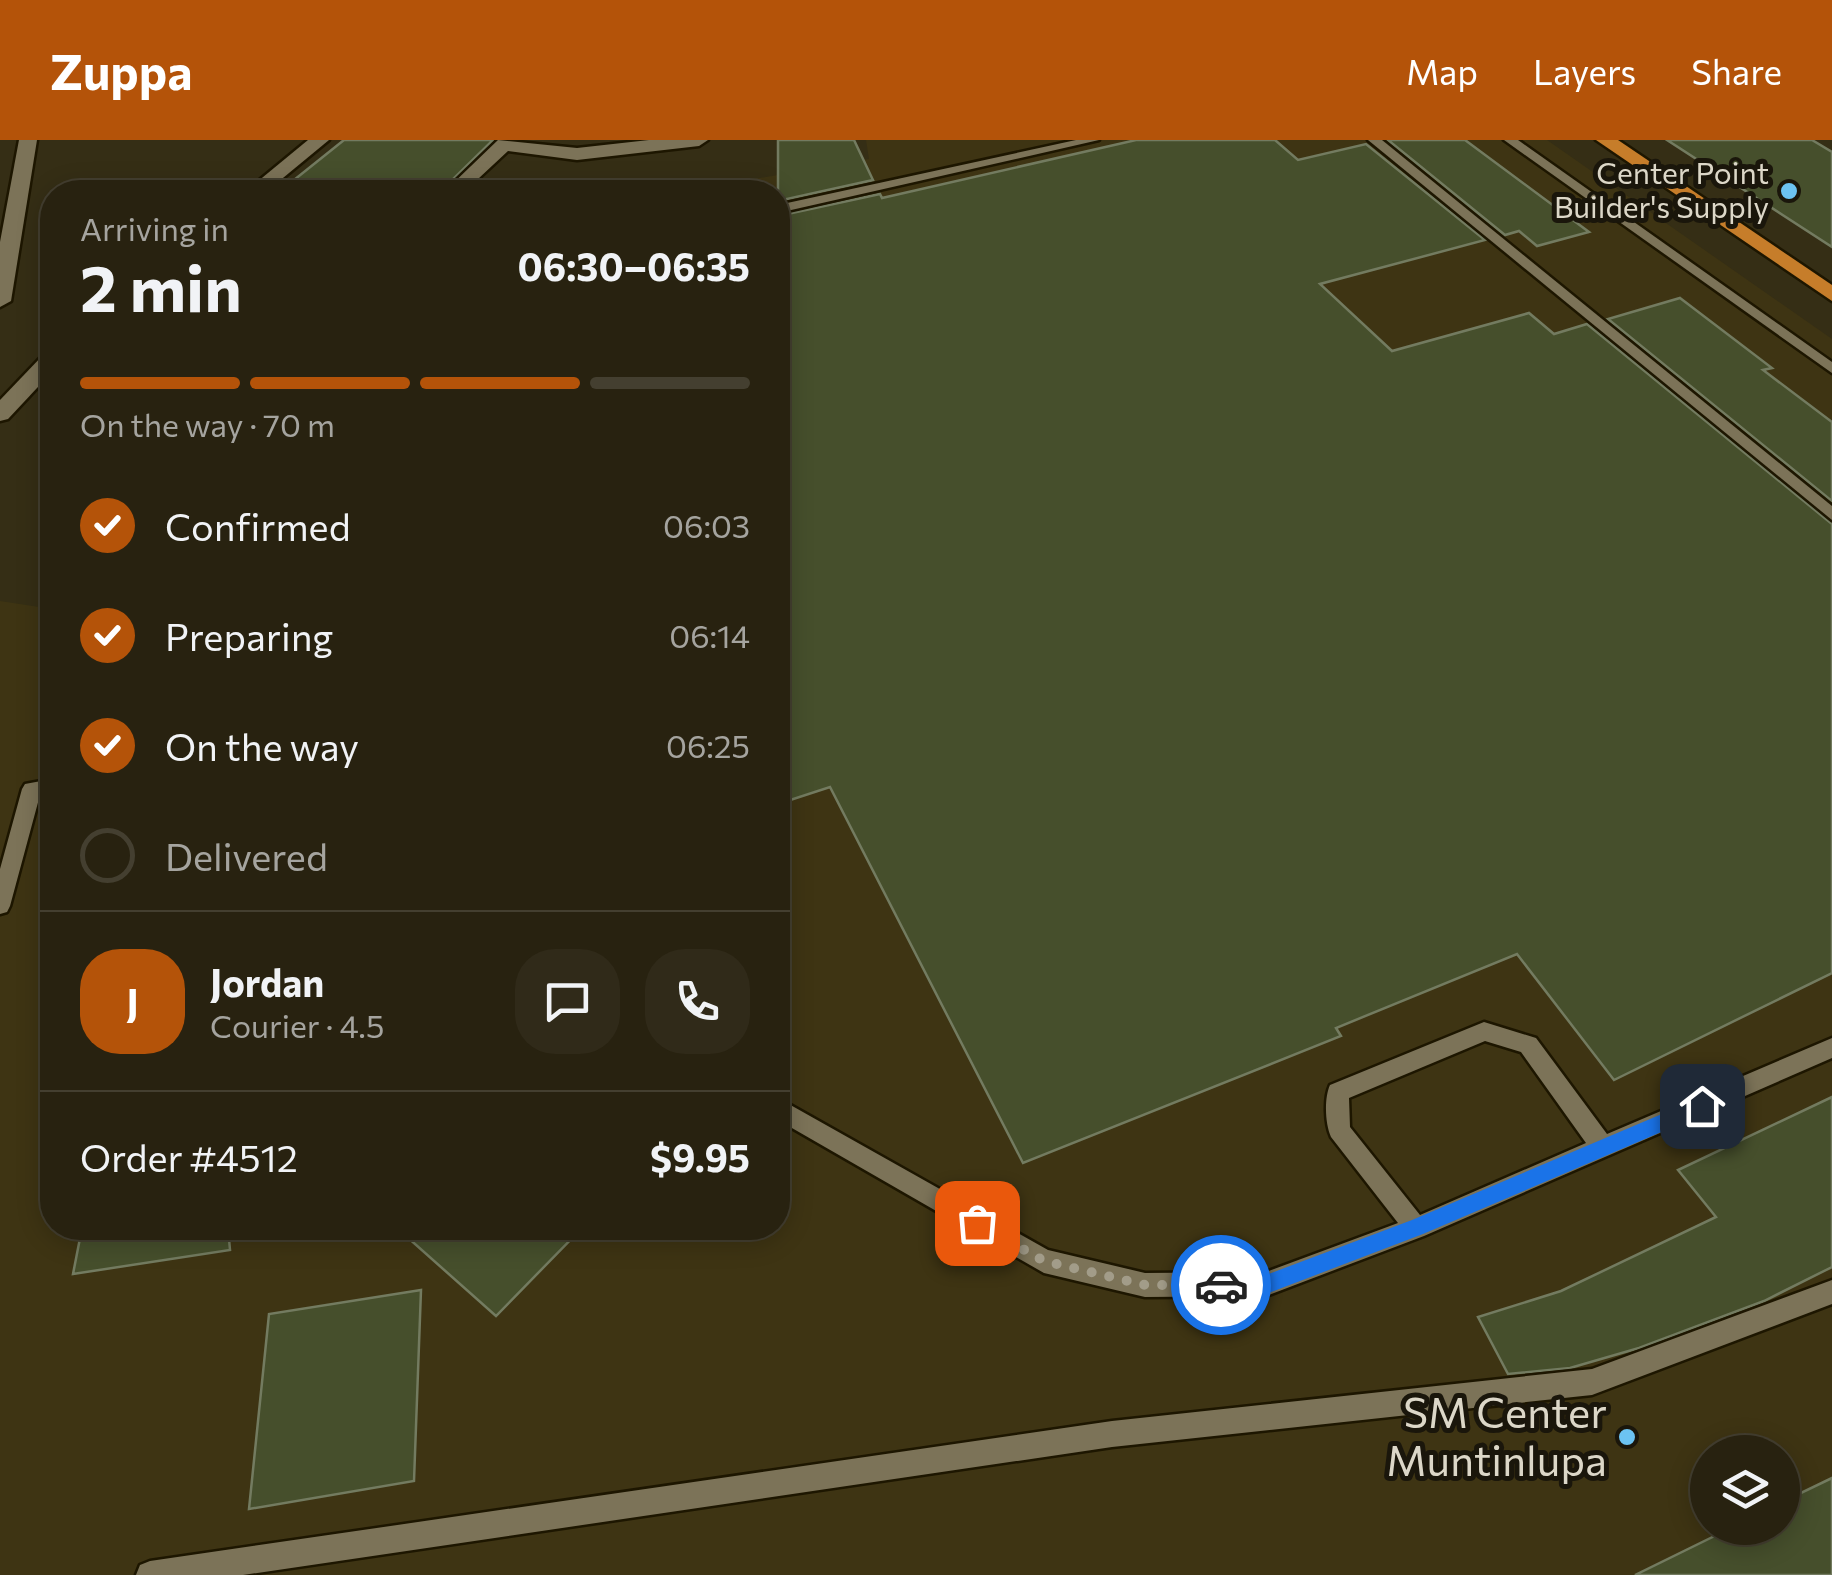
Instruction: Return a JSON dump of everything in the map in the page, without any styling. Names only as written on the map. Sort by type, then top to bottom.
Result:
[{"type":"highway","points":[[1605,140],[1832,295]]},
{"type":"street","points":[[0,301],[28,140]]},
{"type":"street","points":[[269,180],[320,140]]},
{"type":"street","points":[[465,180],[506,143],[576,154],[699,140]]},
{"type":"street","points":[[0,414],[40,372]]},
{"type":"lane","points":[[790,205],[1093,140]]},
{"type":"lane","points":[[1374,140],[1832,515]]},
{"type":"lane","points":[[1510,140],[1832,369]]},
{"type":"lane","points":[[0,906],[32,789],[40,788]]},
{"type":"lane","points":[[1416,1228],[1340,1130],[1338,1092],[1484,1030],[1528,1045],[1604,1149]]},
{"type":"lane","points":[[790,1115],[1044,1261],[1145,1285],[1266,1284],[1416,1228],[1832,1048]]},
{"type":"lane","points":[[150,1575],[1112,1434],[1592,1382],[1832,1292]]},
{"type":"shaded area","points":[[866,140],[1547,140],[1832,339],[1832,1575],[0,1575],[0,601],[40,607],[40,1240],[790,1240],[790,180],[749,180],[869,159]]},
{"type":"building","points":[[344,140],[493,140],[452,180],[294,180]]},
{"type":"building","points":[[778,140],[854,140],[873,180],[790,198],[790,180],[778,180]]},
{"type":"building","points":[[1136,140],[1275,140],[1298,160],[1366,144],[1485,240],[1320,284],[1392,351],[1529,313],[1554,334],[1587,324],[1832,524],[1832,973],[1614,1080],[1517,954],[1336,1028],[1341,1036],[1023,1163],[830,787],[790,800],[790,213],[880,194],[882,198]]},
{"type":"building","points":[[1388,140],[1465,140],[1589,232],[1537,246],[1519,231],[1505,235]]},
{"type":"building","points":[[1667,140],[1812,140],[1832,152],[1832,247]]},
{"type":"building","points":[[1680,298],[1772,368],[1763,370],[1832,422],[1832,501],[1608,319]]},
{"type":"building","points":[[1832,1097],[1832,1267],[1764,1301],[1639,1348],[1570,1368],[1508,1374],[1478,1317],[1561,1291],[1716,1217],[1678,1170]]},
{"type":"building","points":[[80,1240],[229,1240],[230,1250],[73,1274]]},
{"type":"building","points":[[410,1240],[570,1240],[496,1316]]},
{"type":"building","points":[[421,1290],[414,1481],[249,1509],[269,1314]]},
{"type":"building","points":[[1832,1478],[1832,1575],[1635,1575],[1696,1545],[1800,1545],[1800,1493]]},
{"type":"way so far","points":[[977,1223],[1044,1261],[1145,1285],[1221,1285]]},
{"type":"place","name":"Center Point Builder's Supply","points":[[1789,191]]},
{"type":"place","name":"SM Center Muntinlupa","points":[[1627,1437]]},
{"type":"route","points":[[1221,1285],[1266,1284],[1416,1228],[1702,1106]]}]
